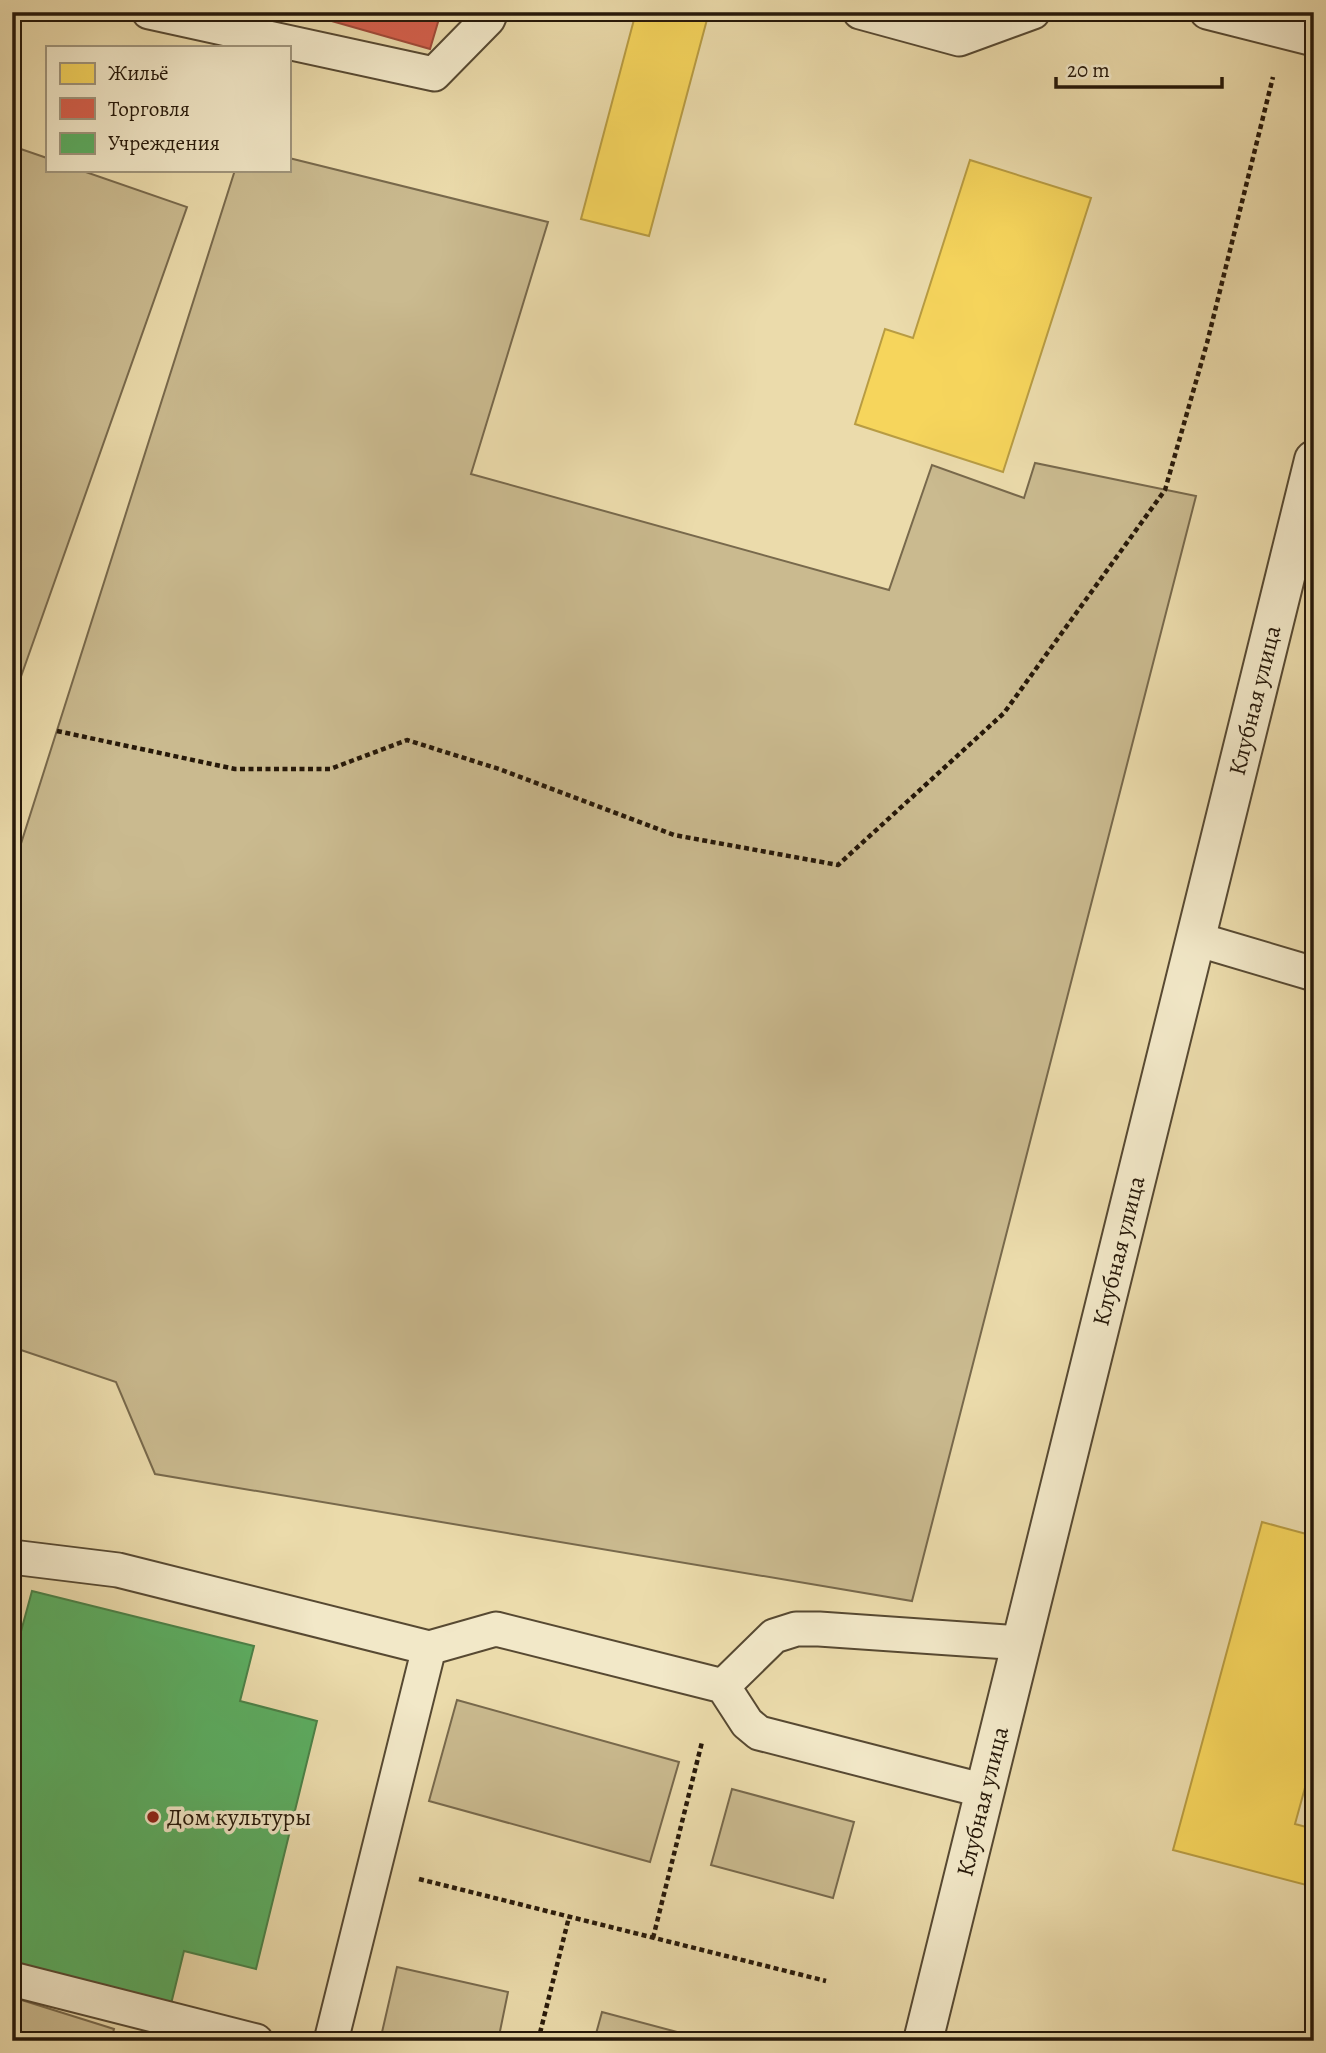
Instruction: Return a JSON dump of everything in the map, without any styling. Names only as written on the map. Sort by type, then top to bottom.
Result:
[{"type":"street","name":"Клубная улица","points":[[923,2041],[1314,460]]},
{"type":"lane","points":[[149,12],[434,74],[488,19],[491,12]]},
{"type":"lane","points":[[860,12],[959,39],[1033,12]]},
{"type":"lane","points":[[1207,12],[1299,36]]},
{"type":"lane","points":[[1196,939],[1314,974]]},
{"type":"lane","points":[[12,1557],[118,1570],[429,1648],[496,1629],[720,1685],[747,1723],[759,1733],[985,1791]]},
{"type":"lane","points":[[720,1685],[774,1636],[796,1629],[1022,1643]]},
{"type":"lane","points":[[331,2041],[429,1648]]},
{"type":"lane","points":[[12,1979],[170,2030],[256,2041]]},
{"type":"path","points":[[57,730],[235,769],[330,769],[407,740],[499,769],[674,835],[838,864],[1004,713],[1165,490],[1299,36]]},
{"type":"path","points":[[653,1938],[720,1685]]},
{"type":"path","points":[[374,1868],[826,1982]]},
{"type":"path","points":[[538,2041],[569,1917]]},
{"type":"shaded area","points":[[12,146],[46,158],[46,172],[86,172],[187,207],[12,702]]},
{"type":"shaded area","points":[[290,158],[548,222],[471,474],[889,590],[932,465],[1024,498],[1035,463],[1196,496],[912,1601],[155,1474],[116,1382],[12,1347],[12,872],[234,172],[290,172]]},
{"type":"shaded area","points":[[457,1700],[679,1762],[650,1862],[429,1801]]},
{"type":"shaded area","points":[[732,1789],[854,1822],[833,1898],[711,1865]]},
{"type":"shaded area","points":[[397,1967],[508,1992],[498,2041],[380,2041]]},
{"type":"shaded area","points":[[12,1997],[114,2029],[111,2041],[12,2041]]},
{"type":"shaded area","points":[[602,2012],[711,2041],[594,2041]]},
{"type":"building: Жильё","points":[[636,12],[709,12],[649,236],[581,219]]},
{"type":"building: Жильё","points":[[970,160],[1091,198],[1003,472],[855,424],[885,329],[913,338]]},
{"type":"building: Жильё","points":[[1262,1522],[1314,1536],[1314,1755],[1295,1824],[1314,1829],[1314,1887],[1173,1850]]},
{"type":"building: Торговля","points":[[300,12],[441,12],[430,49]]},
{"type":"building: Учреждения","name":"Дом культуры","points":[[32,1591],[254,1646],[240,1701],[317,1721],[256,1969],[184,1951],[171,2004],[12,1964],[12,1633],[20,1635]]},
{"type":"place","name":"Дом культуры","points":[[153,1817]]}]
